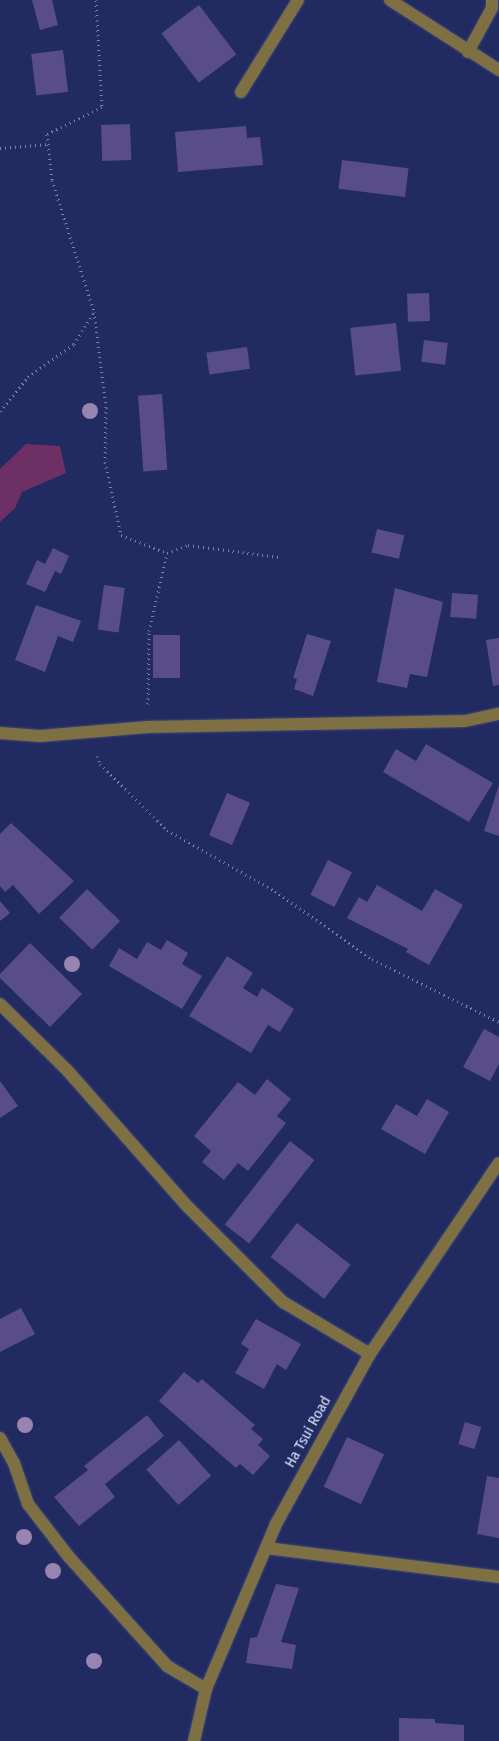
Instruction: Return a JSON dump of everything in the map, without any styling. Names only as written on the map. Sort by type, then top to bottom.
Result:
[{"type":"street","points":[[241,92],[298,0]]},
{"type":"street","points":[[390,0],[468,52],[499,70]]},
{"type":"street","points":[[468,52],[492,8],[492,0]]},
{"type":"street","points":[[0,733],[40,736],[87,730],[148,727],[465,721],[499,714]]},
{"type":"street","points":[[0,1004],[67,1070],[187,1206],[284,1302],[370,1354]]},
{"type":"street","name":"Ha Tsui Road","points":[[194,1741],[206,1689],[276,1524],[370,1354],[499,1163]]},
{"type":"street","points":[[0,1438],[14,1463],[28,1504],[69,1557],[167,1666],[206,1689]]},
{"type":"street","points":[[266,1548],[499,1577]]},
{"type":"path","points":[[96,0],[102,107],[47,134],[52,180],[94,312],[106,407],[105,462],[121,535],[167,553],[188,545],[278,556]]},
{"type":"path","points":[[0,148],[48,144]]},
{"type":"path","points":[[0,411],[28,377],[74,344],[94,312]]},
{"type":"path","points":[[148,727],[149,630],[167,553]]},
{"type":"path","points":[[87,730],[100,764],[167,830],[275,892],[372,959],[499,1022]]},
{"type":"shaded area","points":[[26,444],[60,446],[66,473],[22,492],[15,508],[0,522],[0,469]]},
{"type":"building","points":[[32,0],[52,0],[58,25],[40,30]]},
{"type":"building","points":[[199,5],[236,55],[199,83],[161,33]]},
{"type":"building","points":[[63,50],[68,92],[36,96],[31,54]]},
{"type":"building","points":[[130,124],[131,160],[102,161],[101,125]]},
{"type":"building","points":[[246,126],[247,138],[260,137],[263,165],[178,172],[175,132]]},
{"type":"building","points":[[342,160],[409,168],[405,197],[338,189]]},
{"type":"building","points":[[429,293],[430,321],[408,322],[407,294]]},
{"type":"building","points":[[396,323],[401,371],[355,376],[350,328]]},
{"type":"building","points":[[424,340],[448,343],[445,365],[421,362]]},
{"type":"building","points":[[247,347],[250,369],[209,374],[206,353]]},
{"type":"building","points":[[162,394],[167,470],[143,471],[138,396]]},
{"type":"building","points":[[377,529],[404,535],[399,559],[372,552]]},
{"type":"building","points":[[53,548],[69,556],[61,574],[55,571],[45,592],[26,584],[37,560],[45,564]]},
{"type":"building","points":[[104,585],[125,588],[119,632],[98,630]]},
{"type":"building","points":[[395,588],[443,602],[427,677],[410,674],[407,688],[377,682]]},
{"type":"building","points":[[452,593],[478,595],[476,619],[450,617]]},
{"type":"building","points":[[36,605],[81,621],[73,642],[58,636],[45,672],[15,660]]},
{"type":"building","points":[[307,634],[331,641],[313,696],[294,689],[297,679],[293,678]]},
{"type":"building","points":[[153,635],[180,635],[180,678],[153,678]]},
{"type":"building","points":[[499,638],[499,685],[493,686],[486,640]]},
{"type":"building","points":[[426,744],[493,783],[469,822],[383,772],[396,749],[416,761]]},
{"type":"building","points":[[499,785],[499,836],[484,831]]},
{"type":"building","points":[[227,793],[250,803],[232,845],[209,835]]},
{"type":"building","points":[[11,823],[74,881],[39,914],[13,885],[5,892],[0,886],[0,834]]},
{"type":"building","points":[[328,860],[352,872],[334,907],[310,895]]},
{"type":"building","points":[[377,885],[422,911],[435,889],[463,905],[429,965],[406,952],[408,949],[347,918],[359,897],[367,902]]},
{"type":"building","points":[[87,889],[120,921],[92,950],[59,918]]},
{"type":"building","points":[[0,901],[10,913],[0,921]]},
{"type":"building","points":[[167,940],[188,953],[182,964],[202,976],[182,1009],[109,966],[119,948],[137,959],[147,942],[161,950]]},
{"type":"building","points":[[30,943],[82,994],[50,1027],[0,978],[0,974]]},
{"type":"building","points":[[227,956],[253,973],[243,988],[257,997],[262,988],[294,1009],[280,1032],[268,1025],[251,1053],[189,1016]]},
{"type":"building","points":[[484,1029],[499,1037],[499,1064],[490,1081],[463,1067]]},
{"type":"building","points":[[267,1079],[291,1099],[277,1116],[286,1123],[248,1171],[238,1163],[224,1180],[202,1162],[211,1151],[194,1136],[238,1082],[255,1095]]},
{"type":"building","points":[[0,1081],[18,1106],[0,1118]]},
{"type":"building","points":[[427,1099],[449,1112],[425,1154],[381,1129],[396,1104],[417,1116]]},
{"type":"building","points":[[290,1141],[314,1160],[249,1244],[225,1225]]},
{"type":"building","points":[[297,1223],[351,1265],[324,1299],[271,1257]]},
{"type":"building","points":[[21,1308],[35,1334],[0,1352],[0,1319]]},
{"type":"building","points":[[256,1319],[301,1344],[286,1370],[277,1364],[264,1389],[235,1373],[249,1349],[241,1344]]},
{"type":"building","points":[[184,1372],[198,1383],[202,1379],[255,1425],[251,1429],[263,1439],[258,1445],[270,1456],[253,1475],[240,1464],[236,1468],[159,1401]]},
{"type":"building","points":[[147,1415],[164,1436],[105,1484],[115,1497],[79,1526],[54,1497],[88,1470],[84,1466]]},
{"type":"building","points":[[465,1422],[481,1427],[475,1449],[458,1444]]},
{"type":"building","points":[[347,1437],[384,1454],[361,1504],[324,1487]]},
{"type":"building","points":[[179,1440],[211,1476],[178,1505],[146,1469]]},
{"type":"building","points":[[487,1476],[499,1478],[499,1538],[477,1534]]},
{"type":"building","points":[[276,1584],[299,1588],[281,1642],[296,1645],[292,1669],[246,1663],[250,1638],[257,1637]]},
{"type":"building","points":[[399,1718],[435,1719],[435,1723],[464,1725],[464,1741],[399,1741]]}]
